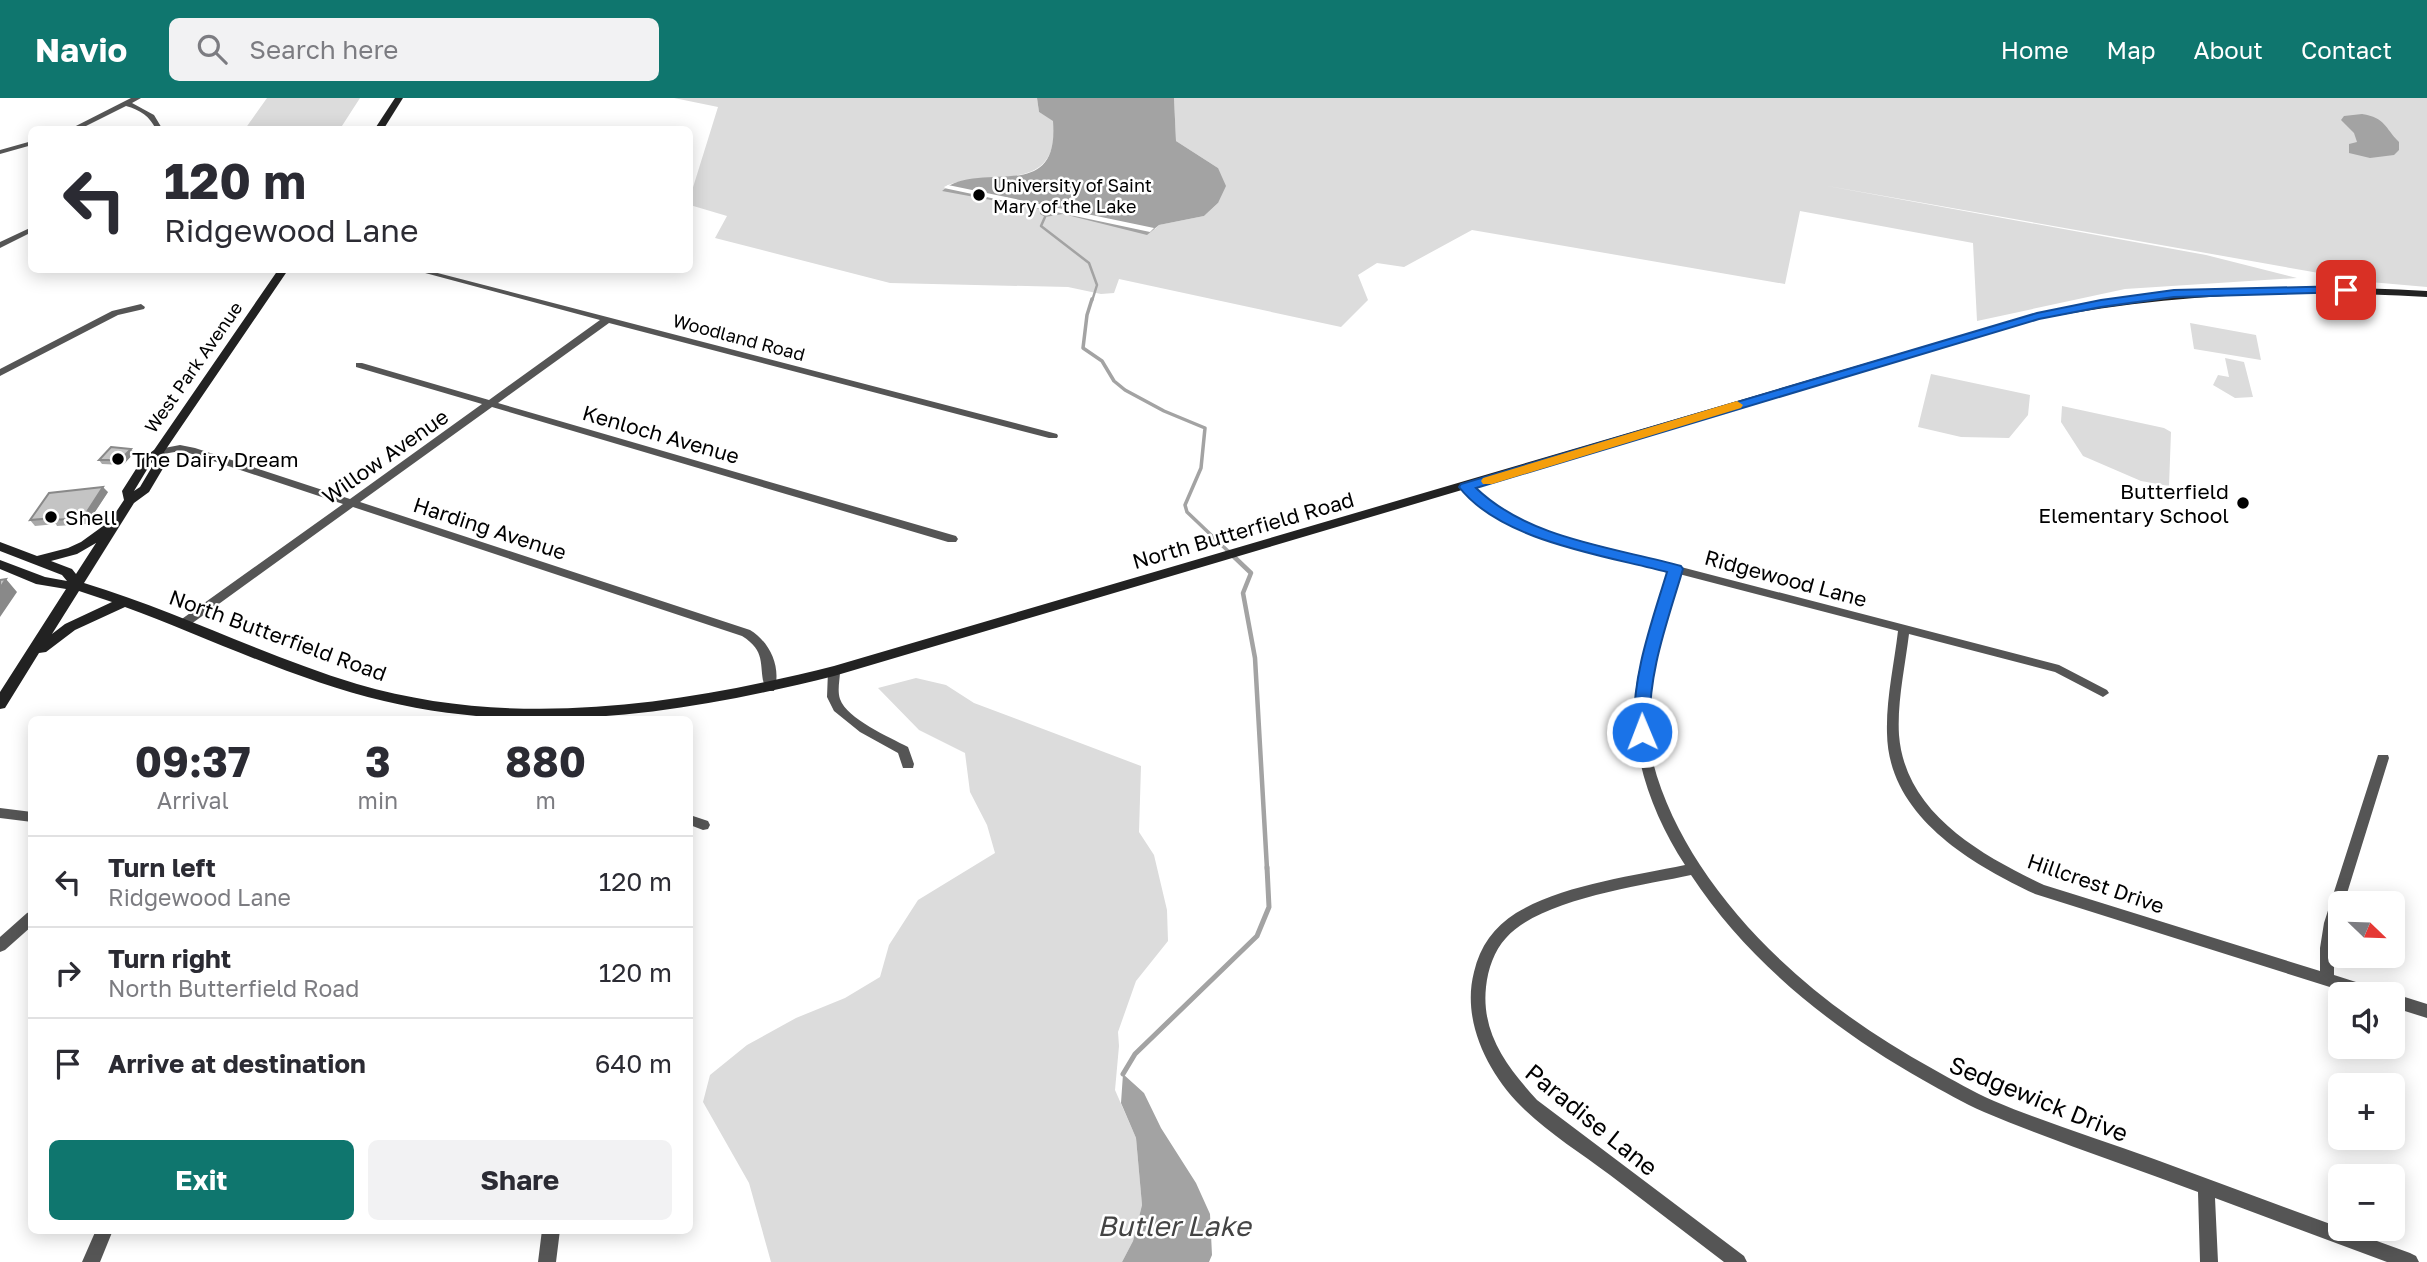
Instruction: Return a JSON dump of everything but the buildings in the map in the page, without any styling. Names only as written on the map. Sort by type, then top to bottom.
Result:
[{"type":"main road","points":[[381,126],[399,98]]},
{"type":"main road","name":"West Park Avenue","points":[[0,704],[78,586],[130,500],[145,489],[162,460],[158,452],[282,273]]},
{"type":"main road","name":"North Butterfield Road","points":[[78,586],[298,669],[386,696],[530,716],[660,707],[770,688],[834,671],[2026,320],[2081,307],[2174,293],[2233,290],[2326,289],[2427,294]]},
{"type":"main road","points":[[37,560],[69,553],[90,542],[103,529],[118,522]]},
{"type":"main road","points":[[0,546],[66,572],[78,586]]},
{"type":"main road","points":[[0,564],[54,584],[78,586]]},
{"type":"main road","points":[[31,656],[70,627],[124,602]]},
{"type":"street","points":[[80,126],[137,98]]},
{"type":"street","points":[[128,104],[145,110],[159,126]]},
{"type":"street","points":[[0,152],[28,144]]},
{"type":"street","points":[[0,245],[28,231]]},
{"type":"street","name":"Woodland Road","points":[[430,273],[1053,436]]},
{"type":"street","points":[[0,373],[115,313],[141,307]]},
{"type":"street","name":"Willow Avenue","points":[[183,624],[608,319]]},
{"type":"street","name":"Kenloch Avenue","points":[[359,365],[952,539]]},
{"type":"street","name":"Harding Avenue","points":[[158,452],[180,448],[191,450],[757,639],[769,659],[770,688]]},
{"type":"street","name":"Ridgewood Lane","points":[[1466,487],[1488,508],[1535,532],[2059,670],[2103,693]]},
{"type":"street","name":"Sedgewick Drive","points":[[1675,569],[1646,667],[1640,716],[1651,779],[1669,824],[1695,868],[1715,897],[1774,962],[1817,1001],[1872,1041],[1932,1078],[1988,1106],[2410,1262]]},
{"type":"street","name":"Hillcrest Drive","points":[[1904,629],[1893,736],[1896,757],[1918,802],[1949,836],[1990,865],[2040,890],[2333,982]]},
{"type":"street","points":[[834,671],[834,700],[844,713],[871,733],[903,750],[908,764]]},
{"type":"street","points":[[2327,980],[2327,948],[2331,923],[2382,758]]},
{"type":"street","points":[[0,813],[28,816]]},
{"type":"street","name":"Paradise Lane","points":[[1695,868],[1544,906],[1509,925],[1489,949],[1479,979],[1479,1020],[1490,1052],[1531,1105],[1738,1262]]},
{"type":"street","points":[[0,946],[28,921]]},
{"type":"street","points":[[2405,1004],[2427,1011]]},
{"type":"street","points":[[2206,1187],[2209,1262]]},
{"type":"street","points":[[91,1262],[103,1234]]},
{"type":"street","points":[[547,1262],[550,1234]]},
{"type":"shaded area","points":[[267,98],[360,98],[342,126],[247,126]]},
{"type":"shaded area","points":[[674,98],[1037,98],[1039,112],[1054,121],[1052,146],[1045,162],[1033,171],[1017,175],[961,181],[944,187],[1155,229],[1159,225],[1204,216],[1218,203],[1218,168],[1176,141],[1174,98],[2427,98],[2427,287],[2370,282],[1822,185],[2206,255],[2297,278],[2125,289],[1977,321],[1973,243],[1800,211],[1785,284],[1472,230],[1404,267],[1377,263],[1358,275],[1368,300],[1341,327],[1119,279],[1114,293],[1101,294],[1068,287],[890,283],[715,238],[727,216],[693,206],[693,187],[718,107]]},
{"type":"shaded area","points":[[2190,323],[2256,335],[2261,360],[2194,349]]},
{"type":"shaded area","points":[[2225,358],[2244,362],[2253,397],[2235,398],[2213,385],[2218,375],[2229,377]]},
{"type":"shaded area","points":[[1931,374],[2030,395],[2028,415],[2009,438],[1961,437],[1918,427]]},
{"type":"shaded area","points":[[2062,406],[2164,428],[2171,432],[2169,486],[2141,481],[2083,456],[2061,422]]},
{"type":"shaded area","points":[[916,678],[946,685],[974,703],[1141,766],[1139,832],[1154,855],[1167,910],[1168,941],[1136,981],[1118,1032],[1115,1090],[1136,1138],[1142,1205],[1133,1241],[1122,1262],[771,1262],[749,1183],[703,1102],[710,1075],[747,1045],[796,1018],[845,998],[880,977],[889,945],[918,900],[995,853],[987,825],[970,792],[965,753],[919,730],[878,688]]},
{"type":"water","points":[[1037,98],[1174,98],[1176,141],[1218,168],[1226,186],[1218,203],[1204,216],[1159,225],[1147,235],[1063,214],[1045,217],[1040,214],[1040,209],[942,191],[958,182],[1014,176],[1031,172],[1044,164],[1052,147],[1053,121],[1039,112]]},
{"type":"water","points":[[2362,114],[2376,118],[2384,124],[2399,142],[2399,150],[2394,155],[2370,158],[2349,153],[2349,144],[2357,142],[2354,133],[2341,120],[2344,116]]},
{"type":"water","name":"Butler Lake","points":[[1123,1074],[1144,1093],[1161,1128],[1196,1183],[1210,1214],[1212,1255],[1209,1262],[1122,1262],[1133,1241],[1142,1205],[1136,1138],[1121,1103]]},
{"type":"pier","points":[[948,185],[1154,228],[1150,232],[944,188]]},
{"type":"waterway","points":[[1045,217],[1041,226],[1089,263],[1097,285],[1092,301]]},
{"type":"waterway","points":[[1092,299],[1083,348],[1102,361],[1114,381],[1125,390],[1164,411],[1205,428],[1201,468],[1185,505],[1187,512],[1230,553]]},
{"type":"waterway","points":[[1229,552],[1251,573],[1243,593],[1255,658],[1267,869]]},
{"type":"waterway","points":[[1123,1074],[1135,1054],[1257,936],[1269,907],[1267,867]]},
{"type":"slow traffic","points":[[1487,481],[1737,405]]},
{"type":"place","name":"University of Saint Mary of the Lake","points":[[979,195]]},
{"type":"place","name":"The Dairy Dream","points":[[118,459]]},
{"type":"place","name":"Butterfield Elementary School","points":[[2243,503]]},
{"type":"place","name":"Shell","points":[[51,517]]},
{"type":"route","points":[[1642,732],[1640,716],[1646,667],[1675,569],[1535,532],[1488,508],[1466,487],[2037,316],[2101,303],[2174,293],[2346,290]]}]
